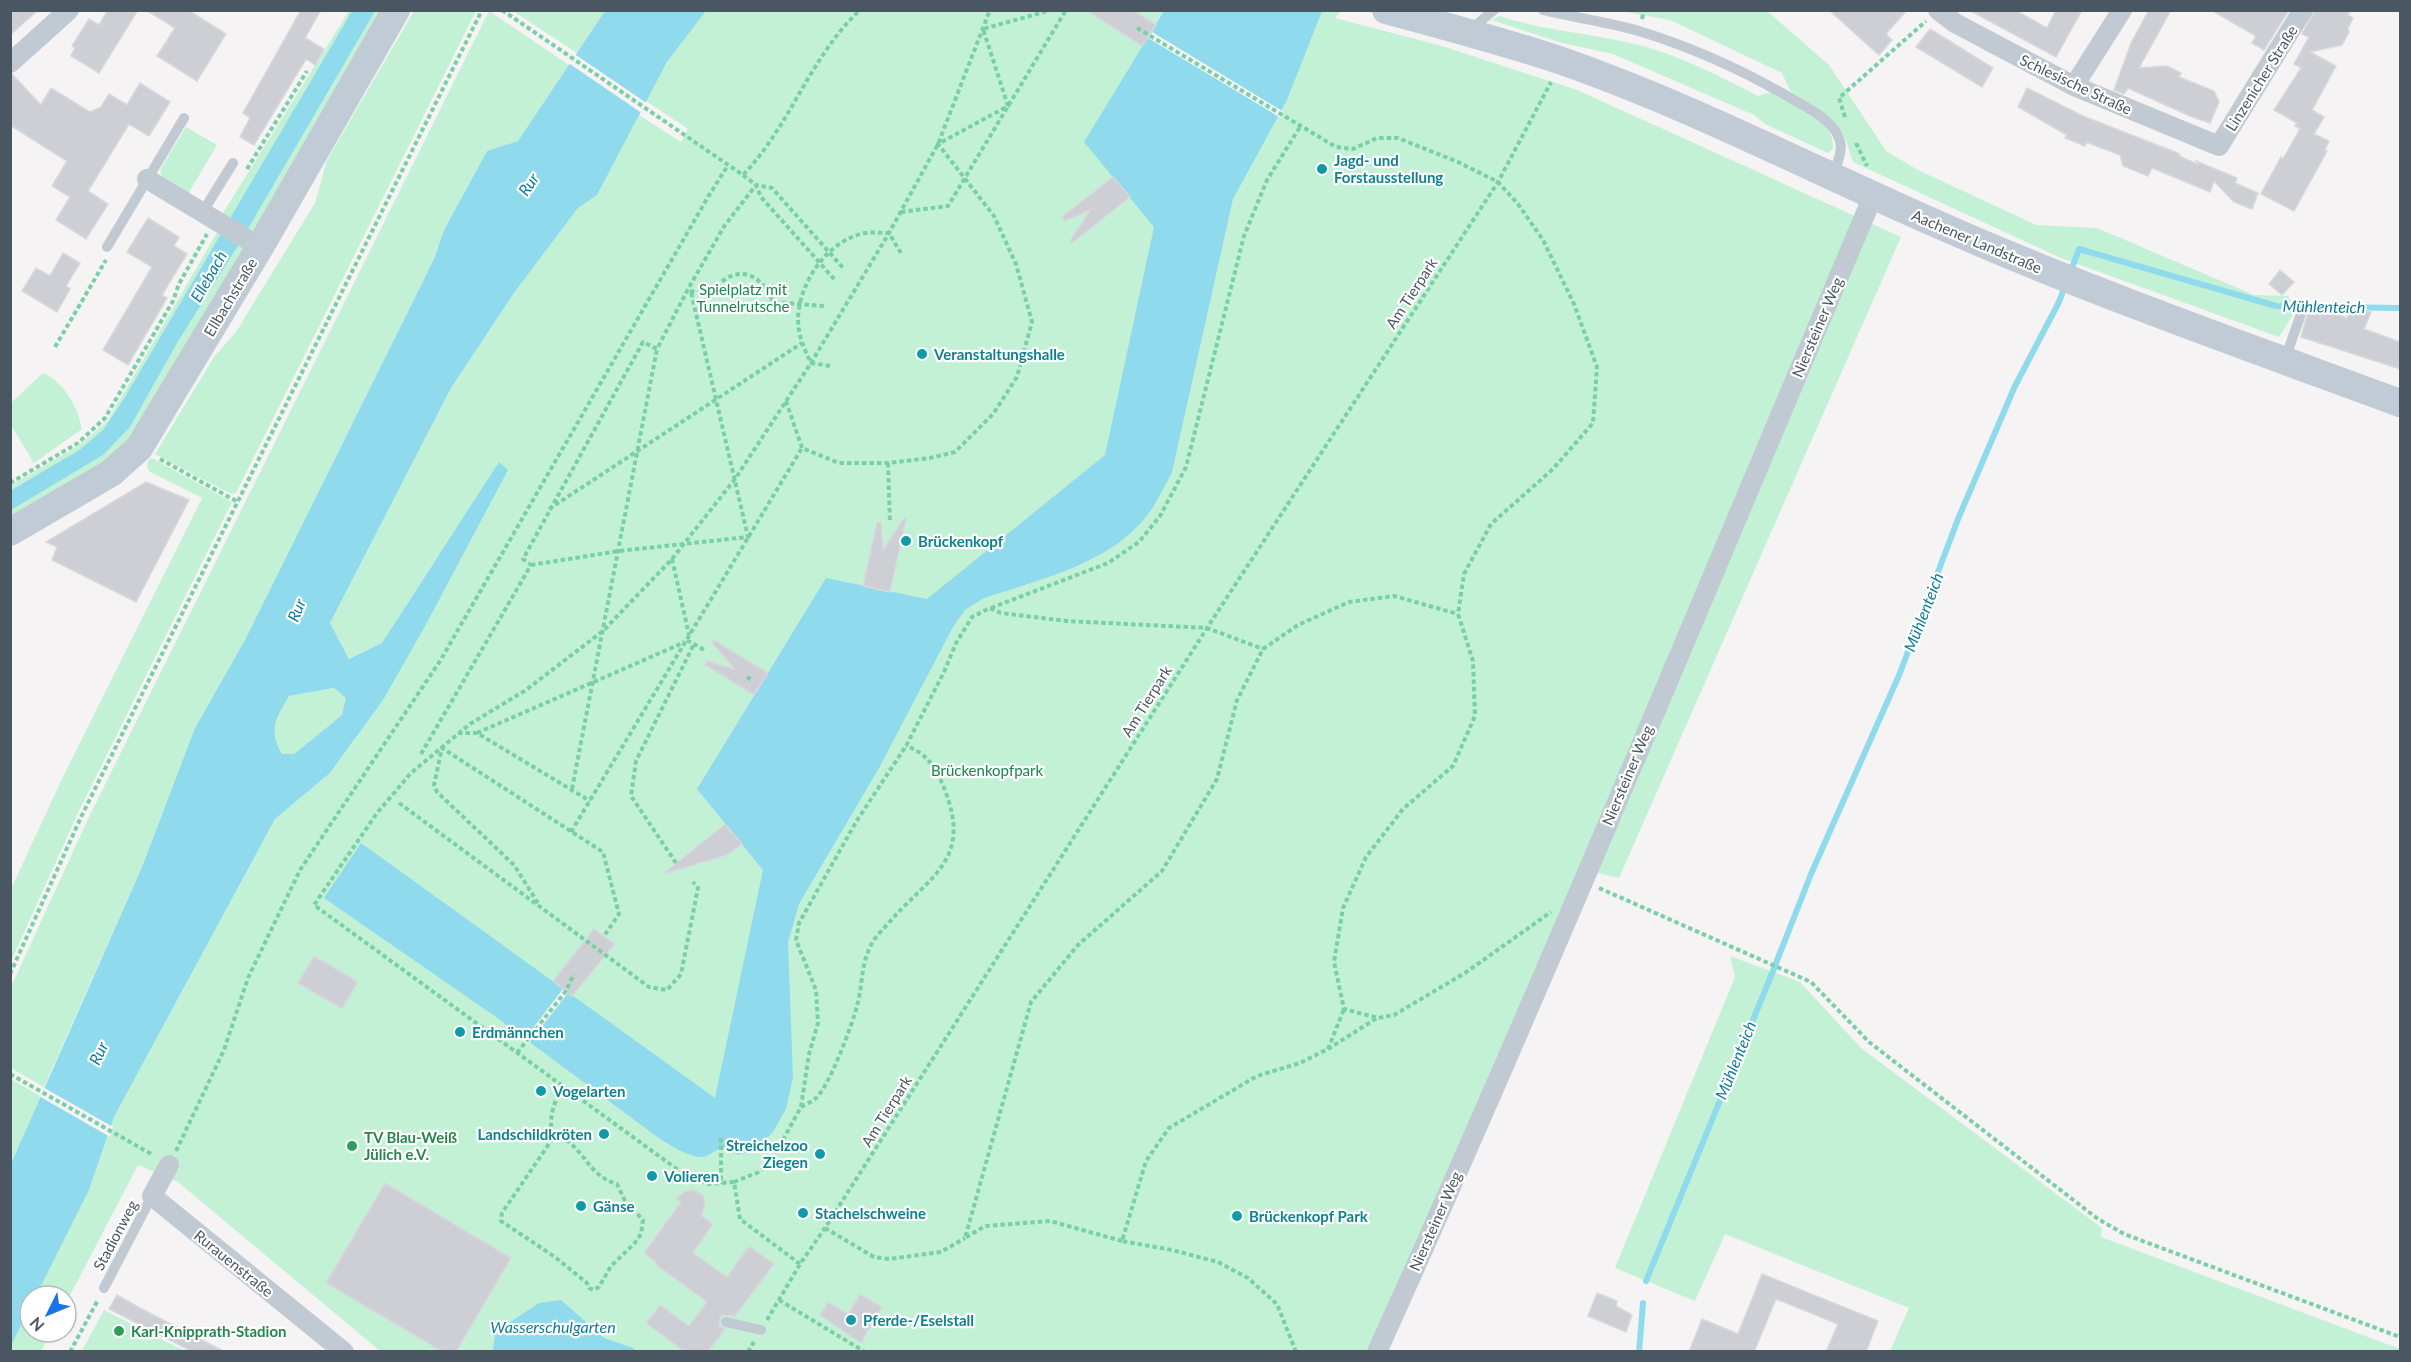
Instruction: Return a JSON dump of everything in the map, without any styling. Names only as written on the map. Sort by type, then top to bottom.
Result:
[{"type":"main road","name":"Ellbachstraße","points":[[10,532],[111,473],[139,448],[254,244],[396,10]]},
{"type":"main road","name":"Aachener Landstraße","points":[[1386,10],[1469,31],[1562,61],[1697,115],[1831,177],[1873,184],[2081,285],[2400,403]]},
{"type":"street","points":[[10,63],[69,10]]},
{"type":"street","points":[[2074,86],[2122,10]]},
{"type":"street","name":"Linzenicher Straße","points":[[2219,146],[2303,10]]},
{"type":"street","name":"Schlesische Straße","points":[[1938,11],[1955,23],[2074,86],[2219,146]]},
{"type":"street","points":[[147,179],[254,244]]},
{"type":"street","name":"Niersteiner Weg","points":[[1377,1352],[1582,881],[1873,184]]},
{"type":"street","points":[[152,1197],[169,1165]]},
{"type":"street","name":"Rurauenstraße","points":[[152,1197],[344,1352]]},
{"type":"lane","points":[[1469,31],[1494,10]]},
{"type":"lane","points":[[1543,10],[1640,32],[1695,51],[1749,74],[1807,108],[1832,127],[1840,142],[1840,157],[1831,177]]},
{"type":"lane","points":[[107,247],[184,118]]},
{"type":"lane","points":[[213,219],[233,163]]},
{"type":"lane","points":[[2285,360],[2301,314]]},
{"type":"lane","name":"Stadionweg","points":[[104,1288],[152,1197]]},
{"type":"lane","points":[[726,1322],[761,1330]]},
{"type":"path","points":[[10,974],[82,816],[482,10]]},
{"type":"path","points":[[502,10],[756,185],[772,188],[844,269]]},
{"type":"path","points":[[743,175],[763,154],[784,122],[806,79],[827,47],[860,10]]},
{"type":"path","points":[[990,10],[938,144],[889,233],[811,363],[735,480],[686,543],[603,631],[526,690],[458,733],[411,773],[377,813],[314,905],[519,1051],[681,1172],[708,1184],[734,1182],[759,1172],[772,1160],[801,1107],[809,1054],[818,1023],[816,990],[796,940],[799,923],[856,822],[906,746],[944,672],[956,643],[972,616],[1108,563],[1139,542],[1160,516],[1186,467],[1244,236],[1267,180],[1300,127]]},
{"type":"path","points":[[983,29],[1052,10]]},
{"type":"path","points":[[901,212],[948,206],[1066,10]]},
{"type":"path","points":[[1847,124],[1839,98],[1938,11]]},
{"type":"path","points":[[1137,27],[1336,147],[1353,148],[1377,138],[1398,138],[1458,162],[1498,182],[1518,204],[1544,240],[1574,304],[1597,367],[1593,423],[1553,469],[1491,524],[1464,574],[1458,614],[1473,661],[1475,716],[1453,766],[1403,809],[1366,857],[1343,908],[1334,962],[1344,1009],[1328,1049]]},
{"type":"path","points":[[983,29],[1008,106]]},
{"type":"path","name":"Am Tierpark","points":[[748,1352],[800,1264],[1207,628],[1498,182],[1562,61]]},
{"type":"path","points":[[246,171],[307,71]]},
{"type":"path","points":[[938,144],[1008,106]]},
{"type":"path","points":[[1855,141],[1873,184]]},
{"type":"path","points":[[786,401],[802,448],[839,463],[888,463],[930,458],[955,452],[993,414],[1017,377],[1032,322],[1016,264],[993,216],[938,144]]},
{"type":"path","points":[[169,1165],[224,1050],[248,978],[300,870],[440,661],[728,165]]},
{"type":"path","points":[[756,185],[761,197],[835,280]]},
{"type":"path","points":[[572,789],[657,349],[725,225],[756,185]]},
{"type":"path","points":[[10,483],[78,443],[105,418],[173,301],[179,284],[213,219]]},
{"type":"path","points":[[811,363],[802,343],[798,321],[799,305],[808,277],[830,253],[847,241],[865,233],[889,233]]},
{"type":"path","points":[[889,233],[902,255]]},
{"type":"path","points":[[55,347],[107,256],[107,247]]},
{"type":"path","points":[[690,290],[710,294],[722,281],[737,274],[753,276],[767,288],[773,302],[824,306]]},
{"type":"path","points":[[690,290],[748,537]]},
{"type":"path","points":[[657,349],[644,342],[523,559],[531,565],[619,550],[748,537]]},
{"type":"path","points":[[549,510],[802,343]]},
{"type":"path","points":[[811,363],[830,366]]},
{"type":"path","points":[[139,448],[238,502]]},
{"type":"path","points":[[571,832],[802,448]]},
{"type":"path","points":[[888,463],[890,523]]},
{"type":"path","points":[[672,559],[687,639],[706,651]]},
{"type":"path","points":[[421,754],[531,565]]},
{"type":"path","points":[[965,1238],[1032,1002],[1078,945],[1162,871],[1217,779],[1237,700],[1263,649],[1298,625],[1349,602],[1394,596],[1458,614]]},
{"type":"path","points":[[990,608],[1001,613],[1066,621],[1207,628],[1263,649]]},
{"type":"path","points":[[458,733],[477,733],[687,639]]},
{"type":"path","points":[[676,863],[631,796],[636,761],[694,644]]},
{"type":"path","points":[[747,676],[753,681]]},
{"type":"path","points":[[477,733],[590,801]]},
{"type":"path","points":[[801,1107],[817,1097],[837,1059],[857,1006],[868,952],[896,914],[931,880],[946,861],[955,838],[954,811],[939,775],[926,758],[915,749],[906,746]]},
{"type":"path","points":[[442,748],[603,852],[619,914],[604,936]]},
{"type":"path","points":[[442,748],[434,785],[437,792],[514,865],[538,903]]},
{"type":"path","points":[[399,803],[538,903],[649,987],[668,990],[681,974],[698,888],[693,882]]},
{"type":"path","points":[[377,813],[382,817]]},
{"type":"path","points":[[1582,881],[1812,982],[1869,1042],[2098,1219],[2124,1234],[2400,1337]]},
{"type":"path","points":[[1122,1240],[1146,1161],[1169,1128],[1257,1076],[1300,1063],[1328,1049],[1378,1018],[1394,1015],[1465,973],[1549,912],[1569,911]]},
{"type":"path","points":[[519,1051],[566,991],[574,974]]},
{"type":"path","points":[[1344,1009],[1378,1018]]},
{"type":"path","points":[[10,1074],[148,1152]]},
{"type":"path","points":[[553,1138],[549,1124],[554,1106],[564,1086]]},
{"type":"path","points":[[553,1138],[557,1140],[563,1138],[571,1143],[596,1174],[606,1181],[617,1184],[625,1201],[643,1220],[638,1239],[610,1266],[599,1287],[594,1290],[555,1257],[501,1221],[502,1213],[553,1138]]},
{"type":"path","points":[[721,1138],[721,1184]]},
{"type":"path","points":[[734,1182],[740,1219],[800,1264]]},
{"type":"path","points":[[825,1228],[874,1257],[889,1259],[941,1252],[985,1226],[1050,1221],[1218,1262],[1248,1278],[1277,1304],[1296,1352]]},
{"type":"path","name":"Stadionweg","points":[[70,1352],[104,1288]]},
{"type":"path","points":[[779,1300],[865,1351]]},
{"type":"green space","points":[[349,11],[384,11],[254,235],[221,216]]},
{"type":"green space","points":[[414,11],[476,11],[236,493],[231,494],[155,454],[214,357],[236,332],[315,203],[327,160]]},
{"type":"green space","points":[[489,11],[569,65],[518,141],[487,151],[444,230],[434,259],[246,638],[195,728],[142,867],[44,1087],[11,1068],[11,987],[88,819]]},
{"type":"green space","points":[[513,11],[605,11],[577,53]]},
{"type":"green space","name":"Brückenkopfpark","points":[[706,11],[1341,11],[1335,18],[1442,46],[1577,90],[1901,237],[1619,878],[1582,869],[1370,1351],[380,1351],[178,1182],[138,1165],[76,1284],[42,1284],[89,1190],[114,1117],[275,819],[330,773],[353,742],[503,467],[434,562],[382,644],[349,659],[330,623],[451,388],[514,293],[578,208],[597,195],[639,115],[681,142],[688,129],[646,101],[667,62]]},
{"type":"green space","points":[[1621,11],[1767,11],[1829,65],[1886,151],[1918,170],[2036,225],[2097,228],[2254,295],[2288,296],[2296,310],[2279,337],[2061,258],[1853,162],[1846,140],[1836,124],[1816,107],[1791,92],[1782,73],[1670,20]]},
{"type":"green space","points":[[1499,16],[1639,45],[1685,61],[1758,96],[1772,92],[1821,121],[1832,139],[1833,149],[1828,153],[1765,124],[1754,115],[1613,54],[1562,43],[1492,20]]},
{"type":"green space","points":[[186,127],[217,145],[188,194],[163,180],[160,170]]},
{"type":"green space","points":[[218,231],[246,249],[123,451],[11,521],[10,486],[80,445],[108,420]]},
{"type":"green space","points":[[43,373],[57,382],[69,396],[82,429],[34,463],[11,425],[11,403]]},
{"type":"green space","points":[[152,458],[232,502],[78,813],[11,961],[11,889],[62,779],[202,498],[150,472],[147,467],[148,461]]},
{"type":"green space","points":[[334,688],[347,698],[342,715],[294,754],[282,754],[275,738],[275,724],[289,696]]},
{"type":"green space","points":[[1730,956],[1800,982],[1861,1048],[2102,1228],[2101,1237],[2400,1349],[2400,1351],[1890,1351],[1909,1308],[1725,1234],[1695,1301],[1615,1268],[1735,977]]},
{"type":"green space","points":[[11,1079],[42,1097],[11,1164]]},
{"type":"green space","name":"Karl-Knipprath-Stadion","points":[[104,1310],[185,1351],[82,1351]]},
{"type":"green space","points":[[18,1332],[18,1344],[45,1344],[41,1351],[10,1351]]},
{"type":"water","name":"Ellebach","points":[[352,11],[375,11],[239,244],[177,343],[130,427],[103,455],[11,510],[10,491],[81,449],[104,429]]},
{"type":"water","name":"Rur","points":[[605,11],[706,11],[667,62],[597,195],[578,208],[514,293],[451,388],[330,623],[349,659],[382,643],[499,462],[508,470],[383,700],[330,773],[275,819],[114,1117],[89,1190],[42,1284],[18,1284],[18,1332],[11,1346],[11,1164],[142,867],[195,728],[246,638],[434,259],[444,230],[487,151],[518,141]],"holes":[[[334,688],[346,698],[342,715],[294,754],[282,754],[275,738],[275,724],[289,696]]]},
{"type":"water","points":[[1164,11],[1322,11],[1287,100],[1233,199],[1172,472],[1152,509],[1136,528],[1118,543],[1075,567],[982,599],[965,610],[953,627],[879,768],[799,904],[788,942],[793,1077],[786,1109],[773,1132],[754,1150],[738,1155],[718,1150],[704,1157],[684,1152],[660,1139],[496,1017],[324,898],[361,843],[715,1098],[763,870],[697,789],[826,578],[927,599],[1105,455],[1154,227],[1084,142]]},
{"type":"water","name":"Wasserschulgarten","points":[[561,1300],[604,1338],[636,1351],[493,1351],[495,1332],[539,1303]]},
{"type":"pier","points":[[1152,32],[1284,112],[1281,118],[1148,38]]},
{"type":"pier","points":[[573,53],[648,104],[643,114],[567,62]]},
{"type":"pier","points":[[563,989],[568,993],[528,1044],[523,1041]]},
{"type":"pier","points":[[41,1086],[113,1127],[110,1137],[39,1096]]},
{"type":"building","points":[[10,10],[38,10],[10,35]]},
{"type":"building","points":[[108,10],[138,10],[99,73],[71,56],[75,48],[72,46],[89,19],[99,25]]},
{"type":"building","points":[[146,10],[188,10],[226,34],[197,81],[157,56],[175,28]]},
{"type":"building","points":[[301,10],[321,10],[305,38],[324,49],[315,65],[306,59],[254,145],[240,137],[250,118],[243,113]]},
{"type":"building","points":[[1086,10],[1133,10],[1156,25],[1142,46]]},
{"type":"building","points":[[1829,10],[1907,10],[1886,34],[1892,40],[1879,55]]},
{"type":"building","points":[[1969,10],[2015,10],[2047,28],[2056,10],[2082,10],[2056,57]]},
{"type":"building","points":[[2149,10],[2171,10],[2139,68],[2167,66],[2181,73],[2179,77],[2214,91],[2219,102],[2210,123],[2128,88],[2124,94],[2114,90],[2131,43]]},
{"type":"building","points":[[2211,10],[2289,10],[2264,50],[2252,43],[2256,36]]},
{"type":"building","points":[[2315,10],[2351,10],[2348,15],[2353,18],[2342,45],[2310,52],[2336,66],[2312,110],[2324,117],[2314,134],[2329,141],[2325,150],[2327,151],[2294,211],[2261,194],[2281,157],[2283,159],[2300,129],[2295,126],[2297,123],[2274,110],[2301,68],[2294,64],[2309,37],[2302,34]]},
{"type":"building","points":[[1930,29],[1993,68],[1982,87],[1916,47]]},
{"type":"building","points":[[10,75],[13,75],[41,105],[51,88],[90,112],[101,107],[109,94],[127,105],[140,83],[170,102],[149,136],[129,124],[88,191],[108,204],[86,239],[56,220],[70,197],[52,186],[67,161],[10,125]]},
{"type":"building","points":[[2027,88],[2083,116],[2180,154],[2179,156],[2199,165],[2196,161],[2237,178],[2235,183],[2258,193],[2252,209],[2234,202],[2214,181],[2210,192],[2152,168],[2148,176],[2123,166],[2120,155],[2086,142],[2085,146],[2065,138],[2067,135],[2018,107]]},
{"type":"building","points":[[1113,177],[1130,197],[1072,243],[1070,241],[1090,210],[1065,221],[1062,217]]},
{"type":"building","points":[[148,218],[179,237],[174,246],[187,254],[162,295],[167,298],[128,365],[103,350],[152,267],[127,252]]},
{"type":"building","points":[[63,253],[80,263],[66,286],[70,289],[57,312],[22,291],[36,268],[50,276]]},
{"type":"building","points":[[2280,270],[2294,282],[2282,295],[2269,284]]},
{"type":"building","points":[[2310,305],[2347,318],[2351,310],[2371,312],[2364,329],[2400,342],[2400,369],[2301,337]]},
{"type":"building","points":[[146,482],[189,500],[136,602],[52,560],[57,547],[46,542]]},
{"type":"building","points":[[904,518],[906,519],[890,592],[863,586],[877,522],[881,522],[883,550]]},
{"type":"building","points":[[714,640],[768,673],[754,695],[705,665],[707,661],[735,669],[712,643]]},
{"type":"building","points":[[725,824],[742,844],[727,855],[663,874]]},
{"type":"building","points":[[594,929],[615,944],[572,996],[553,981]]},
{"type":"building","points":[[314,956],[358,982],[342,1009],[298,983]]},
{"type":"building","points":[[385,1183],[511,1258],[456,1352],[443,1352],[326,1283]]},
{"type":"building","points":[[694,1190],[703,1195],[705,1202],[702,1216],[713,1224],[693,1253],[727,1277],[749,1246],[774,1264],[735,1316],[720,1317],[719,1325],[725,1329],[708,1352],[685,1352],[646,1323],[660,1305],[689,1326],[707,1302],[655,1264],[656,1262],[644,1253],[681,1202],[676,1199],[685,1191]]},
{"type":"building","points":[[1762,1274],[1878,1321],[1866,1352],[1826,1352],[1838,1324],[1776,1299],[1754,1352],[1689,1352],[1702,1319],[1738,1334]]},
{"type":"building","points":[[1597,1293],[1617,1301],[1616,1306],[1632,1315],[1626,1332],[1588,1316]]},
{"type":"building","name":"Pferde-/Eselstall","points":[[860,1294],[882,1307],[861,1343],[820,1315],[828,1302],[848,1314]]},
{"type":"building","points":[[117,1295],[225,1352],[193,1352],[109,1309]]},
{"type":"waterway","name":"Mühlenteich","points":[[2071,271],[2079,249],[2276,306],[2400,308]]},
{"type":"waterway","name":"Mühlenteich","points":[[1646,1281],[1811,874],[1900,673],[1958,519],[2015,386],[2065,287]]},
{"type":"waterway","name":"Mühlenteich","points":[[1639,1352],[1643,1303]]},
{"type":"place","name":"Jagd- und Forstausstellung","points":[[1322,169]]},
{"type":"place","name":"Veranstaltungshalle","points":[[922,354]]},
{"type":"place","name":"Brückenkopf","points":[[906,541]]},
{"type":"place","name":"Erdmännchen","points":[[460,1032]]},
{"type":"place","name":"Vogelarten","points":[[541,1091]]},
{"type":"place","name":"Landschildkröten","points":[[604,1134]]},
{"type":"place","name":"TV Blau-Weiß Jülich e.V.","points":[[352,1146]]},
{"type":"place","name":"Streichelzoo Ziegen","points":[[820,1154]]},
{"type":"place","name":"Volieren","points":[[652,1176]]},
{"type":"place","name":"Gänse","points":[[581,1206]]},
{"type":"place","name":"Stachelschweine","points":[[803,1213]]},
{"type":"place","name":"Brückenkopf Park","points":[[1237,1216]]},
{"type":"place","name":"Pferde-/Eselstall","points":[[851,1320]]},
{"type":"place","name":"Karl-Knipprath-Stadion","points":[[119,1331]]},
{"type":"park label","name":"Spielplatz mit Tunnelrutsche","points":[[743,298]]}]
